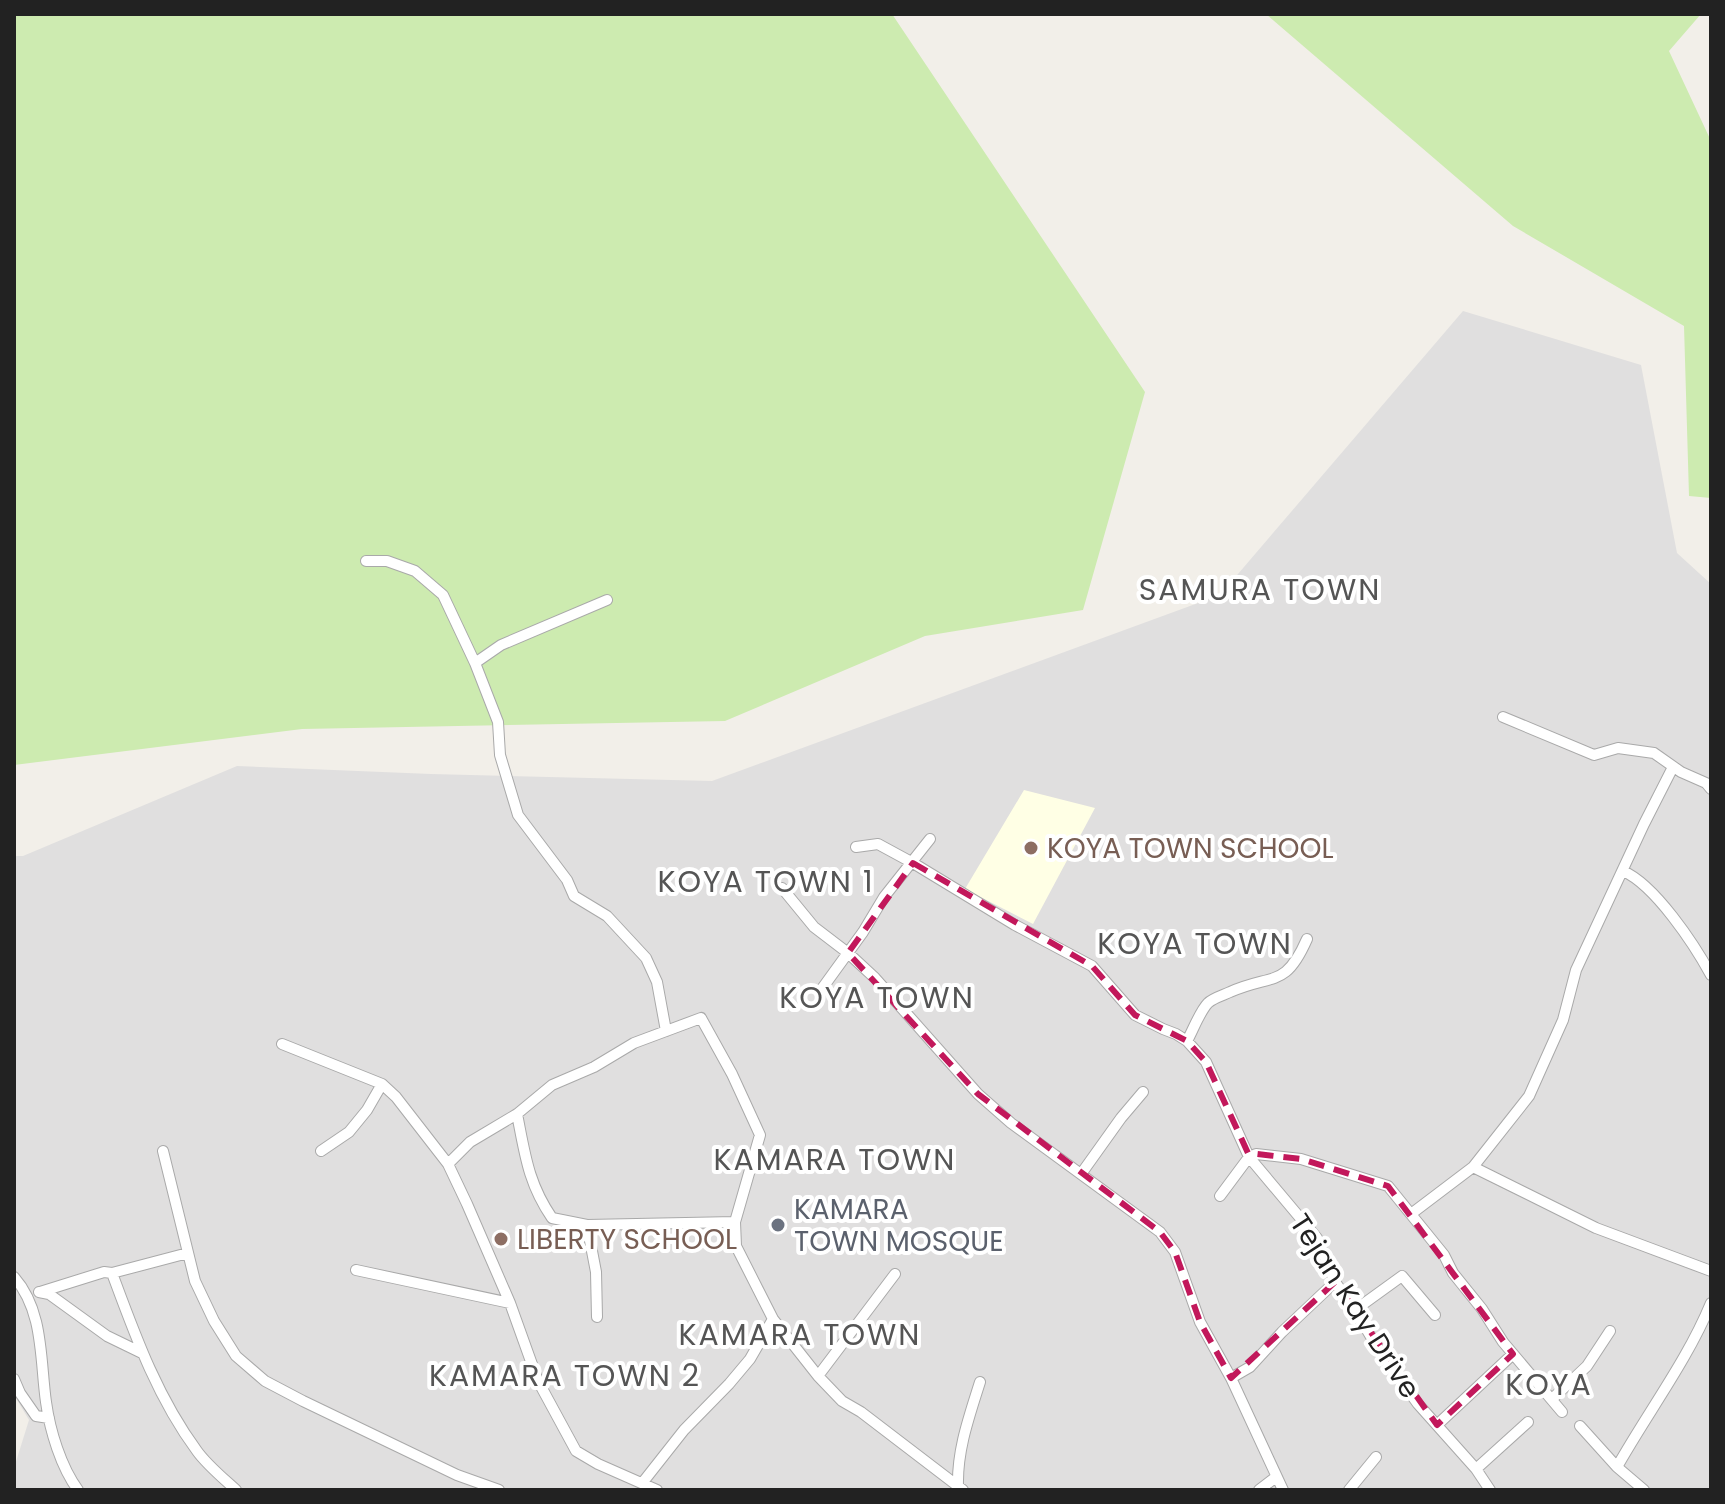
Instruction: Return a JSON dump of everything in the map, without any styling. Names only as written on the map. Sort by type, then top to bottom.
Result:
[{"type":"street","points":[[366,561],[387,561],[415,571],[443,595],[498,722],[500,755],[518,815],[567,880],[574,896],[607,916],[646,958],[657,982],[666,1031]]},
{"type":"street","points":[[475,663],[501,645],[607,600]]},
{"type":"street","points":[[1503,717],[1594,755],[1618,748],[1654,753],[1681,772],[1706,783],[1711,789]]},
{"type":"street","points":[[1411,1214],[1473,1167],[1529,1096],[1563,1020],[1576,970],[1673,767]]},
{"type":"street","points":[[821,990],[884,897],[930,839]]},
{"type":"street","name":"Tejan Kay Drive","points":[[856,847],[878,844],[1015,925],[1092,966],[1135,1015],[1187,1041],[1206,1062],[1249,1157],[1317,1238],[1335,1282],[1385,1359],[1490,1490]]},
{"type":"street","points":[[1623,871],[1647,888],[1686,935],[1711,975]]},
{"type":"street","points":[[782,888],[814,927],[875,978],[978,1094],[1011,1123],[1160,1232],[1175,1252],[1200,1322],[1231,1378],[1283,1490]]},
{"type":"street","points":[[1187,1041],[1209,1001],[1251,983],[1276,979],[1286,973],[1298,960],[1307,939]]},
{"type":"street","points":[[448,1164],[470,1142],[517,1114],[552,1085],[594,1067],[634,1043],[701,1018],[732,1074],[760,1135],[735,1222],[736,1246],[773,1319],[842,1401],[861,1412],[960,1488]]},
{"type":"street","points":[[282,1044],[382,1084],[396,1097],[448,1164],[510,1303],[538,1381],[576,1451],[657,1490]]},
{"type":"street","points":[[321,1151],[349,1132],[382,1084]]},
{"type":"street","points":[[1081,1174],[1143,1092]]},
{"type":"street","points":[[517,1114],[531,1181],[552,1218],[587,1225],[735,1222]]},
{"type":"street","points":[[163,1151],[195,1281],[214,1321],[236,1356],[265,1381],[303,1401],[457,1475],[499,1490]]},
{"type":"street","points":[[1220,1196],[1249,1157],[1256,1154],[1301,1159],[1388,1186],[1444,1255],[1453,1273],[1503,1342],[1562,1412]]},
{"type":"street","points":[[1473,1167],[1596,1228],[1711,1271]]},
{"type":"street","points":[[587,1225],[596,1272],[597,1317]]},
{"type":"street","points":[[40,1292],[104,1272],[112,1273],[188,1253]]},
{"type":"street","points":[[356,1270],[510,1303]]},
{"type":"street","points":[[112,1273],[142,1353],[163,1396],[198,1453],[236,1490]]},
{"type":"street","points":[[818,1376],[895,1274]]},
{"type":"street","points":[[1355,1310],[1402,1276],[1435,1315]]},
{"type":"street","points":[[14,1277],[25,1290],[39,1334],[49,1418],[61,1457],[78,1490]]},
{"type":"street","points":[[1231,1378],[1250,1367],[1335,1282]]},
{"type":"street","points":[[25,1290],[49,1294],[107,1336],[142,1353]]},
{"type":"street","points":[[1617,1467],[1670,1383],[1711,1303]]},
{"type":"street","points":[[643,1482],[684,1430],[750,1359],[773,1319]]},
{"type":"street","points":[[1552,1399],[1587,1366],[1610,1331]]},
{"type":"street","points":[[1437,1425],[1513,1354]]},
{"type":"street","points":[[14,1379],[36,1416],[49,1418]]},
{"type":"street","points":[[960,1488],[957,1473],[962,1439],[980,1382]]},
{"type":"street","points":[[1476,1469],[1528,1422]]},
{"type":"street","points":[[1580,1426],[1617,1467],[1644,1490]]},
{"type":"street","points":[[1349,1490],[1376,1457]]},
{"type":"street","points":[[1259,1490],[1276,1477]]},
{"type":"highlighted area","points":[[913,863],[1092,966],[1135,1015],[1187,1041],[1206,1062],[1248,1153],[1301,1159],[1388,1186],[1513,1354],[1437,1425],[1335,1282],[1231,1378],[1200,1322],[1175,1252],[1160,1232],[978,1094],[848,953]]},
{"type":"shaded area","points":[[1463,311],[1641,365],[1677,553],[1711,584],[1711,1490],[14,1490],[14,1468],[29,1420],[14,1395],[14,856],[23,856],[237,766],[712,781],[1220,595]]},
{"type":"shaded area","name":"KOYA TOWN SCHOOL","points":[[1024,790],[1095,808],[1033,924],[965,889]]},
{"type":"green space","points":[[14,14],[892,14],[1145,392],[1083,610],[925,636],[725,721],[302,729],[14,765]]},
{"type":"green space","points":[[1266,14],[1701,14],[1669,51],[1711,141],[1711,498],[1689,496],[1684,326],[1513,226]]},
{"type":"place","name":"KOYA TOWN SCHOOL","points":[[1031,848]]},
{"type":"place","name":"KAMARA TOWN MOSQUE","points":[[778,1225]]},
{"type":"place","name":"LIBERTY SCHOOL","points":[[501,1239]]},
{"type":"district","name":"SAMURA TOWN","points":[[1260,589]]},
{"type":"district","name":"KOYA TOWN 1","points":[[766,881]]},
{"type":"district","name":"KOYA TOWN","points":[[1195,943]]},
{"type":"district","name":"KOYA TOWN","points":[[877,997]]},
{"type":"district","name":"KAMARA TOWN","points":[[835,1159]]},
{"type":"district","name":"KAMARA TOWN","points":[[800,1334]]},
{"type":"district","name":"KAMARA TOWN 2","points":[[565,1375]]},
{"type":"district","name":"KOYA","points":[[1549,1384]]}]
